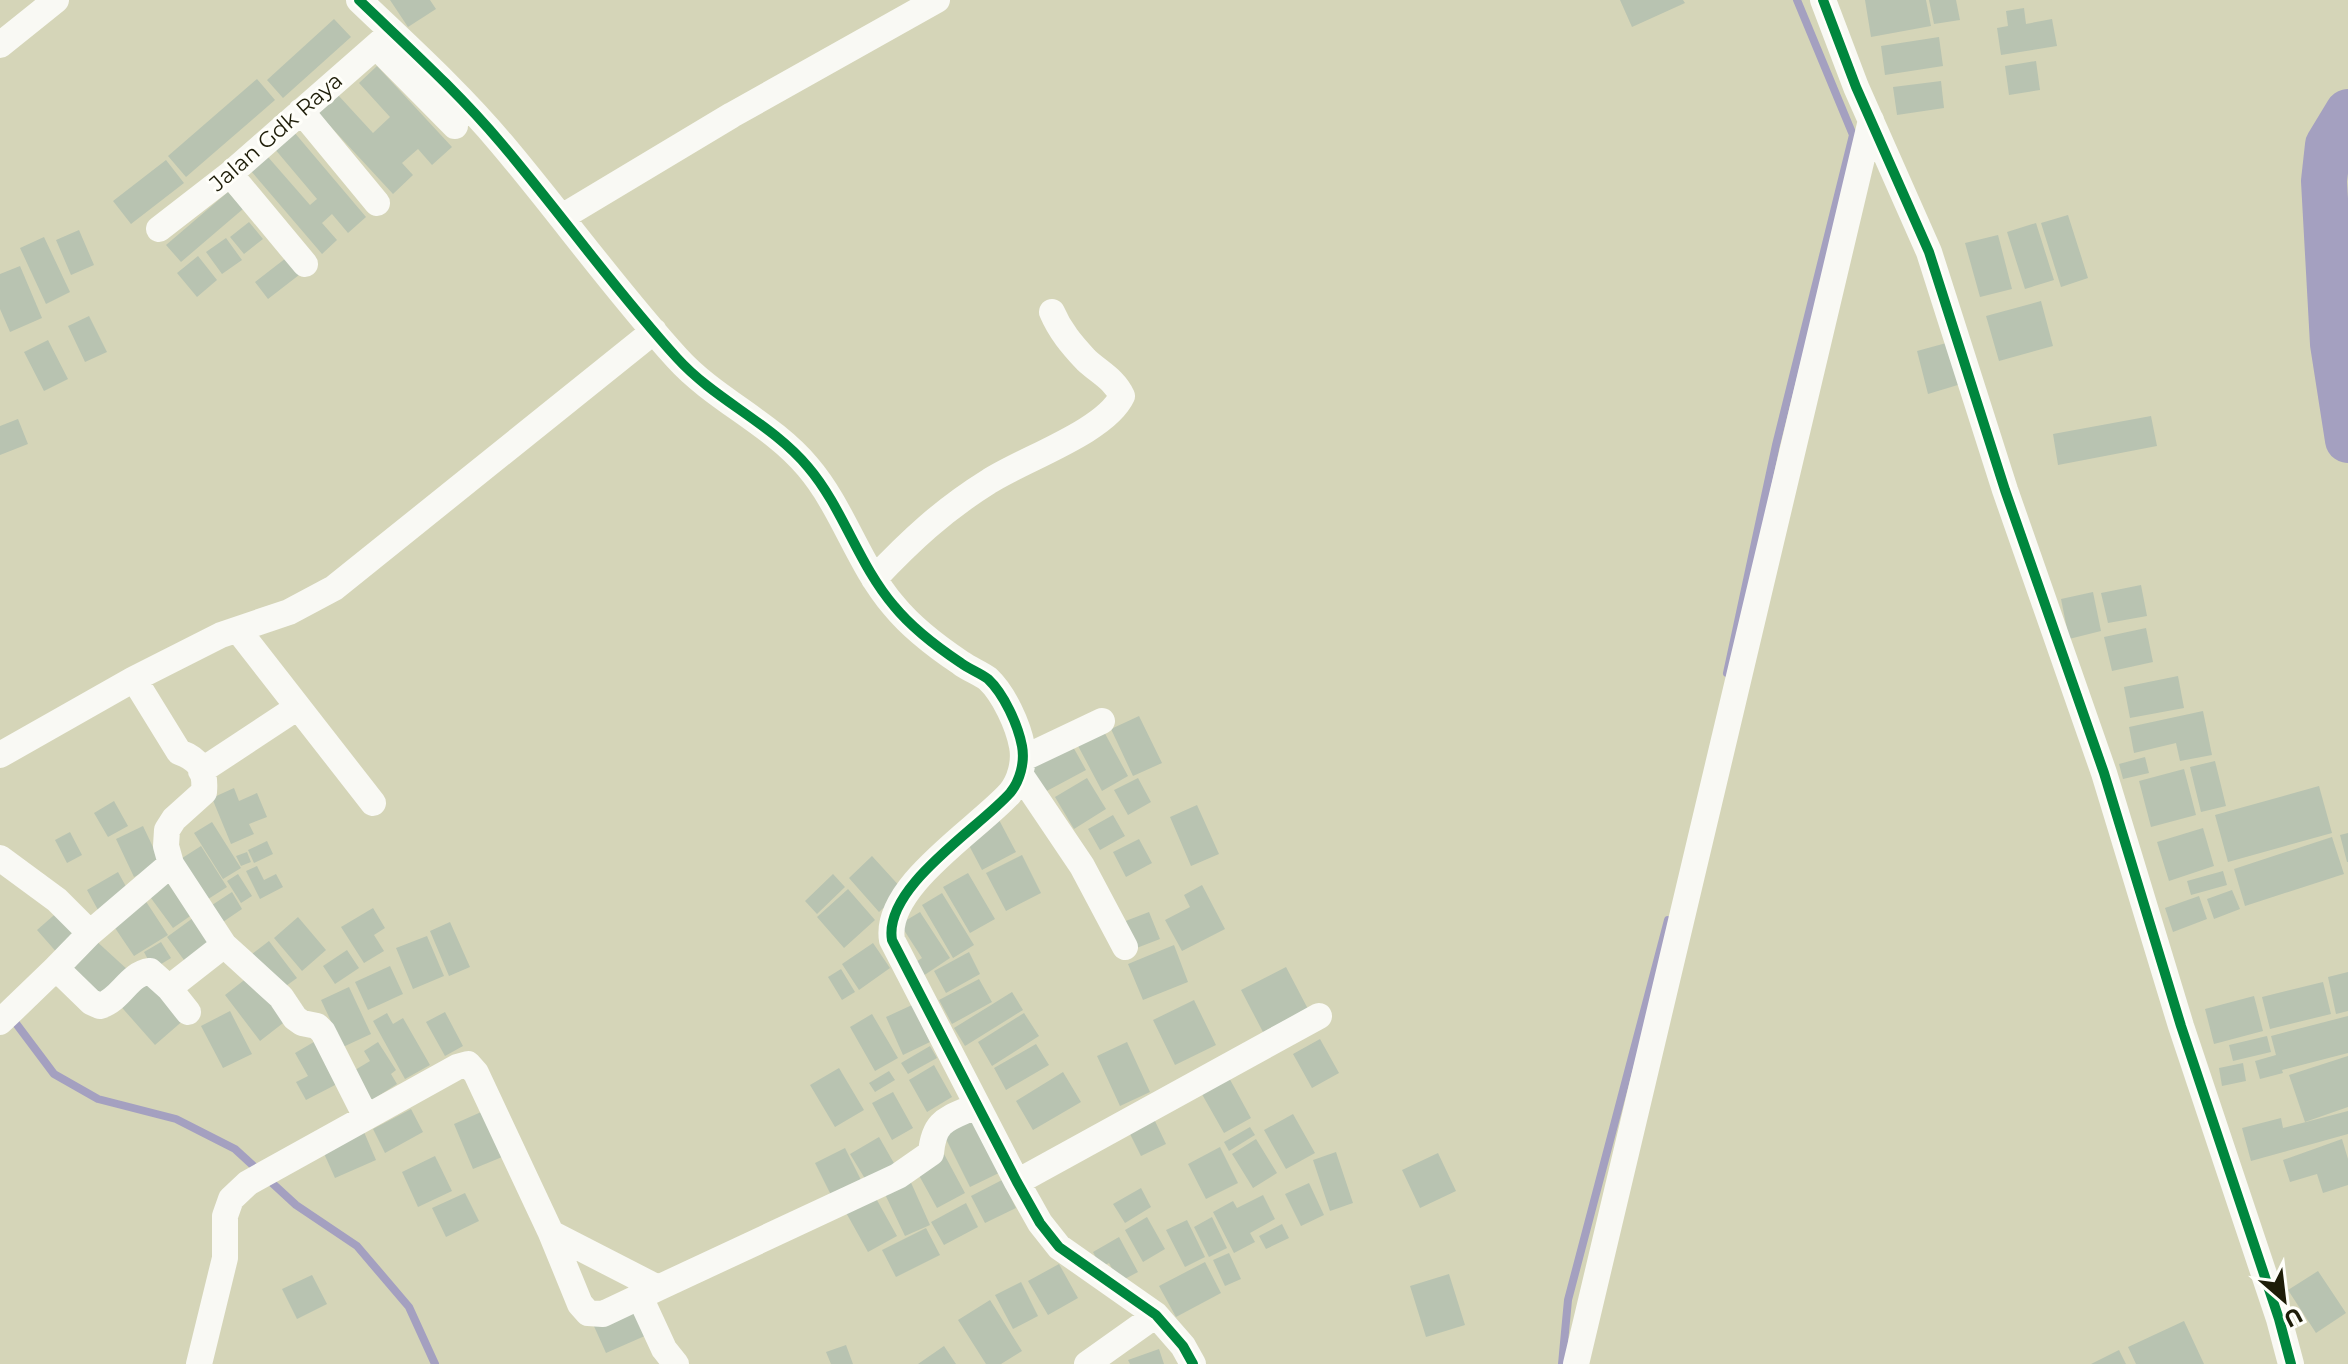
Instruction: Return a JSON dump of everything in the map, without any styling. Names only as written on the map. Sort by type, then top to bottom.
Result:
[{"type":"street","points":[[0,45],[56,0]]},
{"type":"street","points":[[359,0],[384,39],[455,126]]},
{"type":"street","points":[[562,217],[732,115],[937,0]]},
{"type":"street","points":[[1823,0],[1929,252],[2005,490],[2104,773],[2181,1026],[2279,1319],[2291,1364]]},
{"type":"street","points":[[384,39],[465,102],[689,370],[801,458],[818,481],[874,579],[903,616],[949,655],[989,680],[1017,727],[1022,766],[1082,866],[1125,947]]},
{"type":"street","name":"Jalan Gdk Raya","points":[[159,229],[230,174],[384,39]]},
{"type":"street","points":[[301,111],[377,203]]},
{"type":"street","points":[[1576,1364],[1871,120]]},
{"type":"street","points":[[230,174],[305,264]]},
{"type":"street","points":[[874,579],[915,535],[941,514],[989,481],[1086,430],[1116,408],[1122,396],[1117,385],[1087,360],[1060,331],[1052,312]]},
{"type":"street","points":[[0,755],[134,679],[221,635],[298,609],[334,588],[654,331]]},
{"type":"street","points":[[238,630],[373,803]]},
{"type":"street","points":[[134,679],[179,752],[198,761],[205,781],[204,792],[174,819],[167,830],[166,846],[171,864],[224,945],[281,997],[295,1018],[317,1026],[323,1032],[366,1117]]},
{"type":"street","points":[[201,771],[298,707]]},
{"type":"street","points":[[1102,721],[1022,766],[1011,792],[958,837],[902,898],[891,920],[892,940],[976,1106],[1040,1223],[1059,1247],[1156,1315],[1183,1346],[1193,1364]]},
{"type":"street","points":[[0,858],[57,900],[90,933]]},
{"type":"street","points":[[5,1017],[90,933],[171,864]]},
{"type":"street","points":[[169,988],[224,945]]},
{"type":"street","points":[[56,968],[91,1002],[100,1006],[111,1000],[138,973],[150,971],[188,1012]]},
{"type":"street","points":[[1017,1182],[1319,1016]]},
{"type":"street","points":[[199,1364],[225,1258],[225,1216],[231,1199],[259,1177],[457,1067],[468,1064],[476,1073],[551,1233],[583,1310],[596,1315],[898,1176],[931,1153],[935,1130],[945,1121],[976,1106]]},
{"type":"street","points":[[551,1233],[649,1293],[664,1349],[676,1364]]},
{"type":"street","points":[[1087,1364],[1156,1315]]},
{"type":"building","points":[[390,0],[430,0],[436,9],[408,27]]},
{"type":"building","points":[[1620,0],[1683,0],[1685,3],[1632,27]]},
{"type":"building","points":[[1865,0],[1926,0],[1931,26],[1871,37]]},
{"type":"building","points":[[1929,0],[1956,0],[1960,20],[1934,24]]},
{"type":"building","points":[[2024,8],[2026,24],[2052,19],[2057,46],[2001,55],[1997,28],[2008,26],[2006,11]]},
{"type":"building","points":[[334,19],[351,37],[283,98],[267,80]]},
{"type":"building","points":[[1939,37],[1943,66],[1885,75],[1881,46]]},
{"type":"building","points":[[2036,61],[2040,90],[2009,95],[2005,66]]},
{"type":"building","points":[[377,66],[452,147],[432,165],[418,149],[402,163],[413,175],[393,194],[318,113],[338,95],[373,133],[390,117],[359,83]]},
{"type":"building","points":[[257,79],[275,100],[186,177],[168,156]]},
{"type":"building","points":[[1941,81],[1944,108],[1897,115],[1893,87]]},
{"type":"building","points":[[294,132],[366,217],[348,233],[332,214],[322,223],[337,240],[322,254],[251,171],[268,157],[310,205],[317,199],[274,148]]},
{"type":"building","points":[[166,160],[184,183],[131,224],[113,201]]},
{"type":"building","points":[[228,192],[243,209],[181,262],[166,245]]},
{"type":"building","points":[[2068,215],[2088,278],[2061,287],[2041,223]]},
{"type":"building","points":[[249,222],[263,239],[244,254],[230,237]]},
{"type":"building","points":[[2036,223],[2054,280],[2025,289],[2007,232]]},
{"type":"building","points":[[79,230],[94,265],[71,275],[56,240]]},
{"type":"building","points":[[1998,235],[2012,289],[1980,297],[1965,243]]},
{"type":"building","points":[[44,237],[70,292],[46,304],[20,248]]},
{"type":"building","points":[[226,238],[242,260],[222,274],[206,252]]},
{"type":"building","points":[[198,256],[217,280],[197,297],[177,273]]},
{"type":"building","points":[[286,258],[299,275],[268,299],[255,282]]},
{"type":"building","points":[[20,266],[42,318],[10,332],[0,309],[0,274]]},
{"type":"building","points":[[2041,301],[2053,346],[1999,361],[1986,316]]},
{"type":"building","points":[[89,316],[107,352],[85,362],[68,326]]},
{"type":"building","points":[[48,340],[68,379],[44,391],[24,352]]},
{"type":"building","points":[[1950,342],[1961,384],[1928,394],[1917,351]]},
{"type":"building","points":[[2151,416],[2157,446],[2058,465],[2053,434]]},
{"type":"building","points":[[18,419],[28,444],[0,455],[0,426]]},
{"type":"building","points":[[2141,585],[2147,616],[2108,623],[2101,593]]},
{"type":"building","points":[[2093,592],[2101,631],[2069,639],[2061,599]]},
{"type":"building","points":[[2146,628],[2153,662],[2112,671],[2104,637]]},
{"type":"building","points":[[2178,676],[2184,708],[2130,718],[2124,687]]},
{"type":"building","points":[[2203,711],[2212,755],[2180,761],[2176,743],[2134,753],[2129,727]]},
{"type":"building","points":[[1139,716],[1162,763],[1133,776],[1111,729]]},
{"type":"building","points":[[1102,728],[1128,776],[1102,791],[1076,742]]},
{"type":"building","points":[[1072,745],[1086,770],[1043,793],[1029,768]]},
{"type":"building","points":[[2145,757],[2149,773],[2123,779],[2119,764]]},
{"type":"building","points":[[2215,761],[2226,806],[2201,812],[2190,767]]},
{"type":"building","points":[[2184,769],[2196,815],[2151,827],[2139,781]]},
{"type":"building","points":[[1087,778],[1106,809],[1074,829],[1055,797]]},
{"type":"building","points":[[1138,778],[1151,802],[1128,815],[1114,790]]},
{"type":"building","points":[[2319,786],[2332,833],[2228,862],[2215,815]]},
{"type":"building","points":[[234,788],[239,801],[257,793],[267,817],[249,824],[254,834],[231,844],[212,798]]},
{"type":"building","points":[[114,801],[128,826],[108,837],[94,813]]},
{"type":"building","points":[[1197,805],[1219,854],[1191,866],[1170,817]]},
{"type":"building","points":[[1113,815],[1125,836],[1100,850],[1088,829]]},
{"type":"building","points":[[998,818],[1016,852],[982,870],[964,836]]},
{"type":"building","points":[[212,822],[241,868],[223,879],[194,833]]},
{"type":"building","points":[[143,826],[161,864],[134,877],[116,839]]},
{"type":"building","points":[[2203,828],[2214,866],[2169,881],[2157,842]]},
{"type":"building","points":[[70,832],[82,855],[67,863],[55,840]]},
{"type":"building","points":[[2348,833],[2348,862],[2347,862],[2340,835]]},
{"type":"building","points":[[2332,837],[2344,874],[2245,906],[2234,869]]},
{"type":"building","points":[[1139,839],[1152,863],[1126,877],[1113,852]]},
{"type":"building","points":[[267,841],[273,854],[254,863],[248,850]]},
{"type":"building","points":[[201,846],[227,887],[202,903],[176,862]]},
{"type":"building","points":[[247,852],[251,862],[241,866],[236,856]]},
{"type":"building","points":[[1022,855],[1041,893],[1006,911],[986,873]]},
{"type":"building","points":[[872,856],[903,890],[879,912],[849,878]]},
{"type":"building","points":[[257,866],[264,880],[276,874],[283,887],[260,899],[246,871]]},
{"type":"building","points":[[2223,871],[2227,885],[2191,895],[2187,881]]},
{"type":"building","points":[[118,872],[129,892],[98,910],[87,890]]},
{"type":"building","points":[[968,873],[995,919],[970,933],[943,887]]},
{"type":"building","points":[[238,874],[252,896],[241,903],[227,881]]},
{"type":"building","points":[[833,874],[845,887],[817,914],[805,901]]},
{"type":"building","points":[[171,877],[196,912],[173,928],[148,894]]},
{"type":"building","points":[[1202,885],[1225,929],[1182,951],[1165,920],[1190,907],[1184,895]]},
{"type":"building","points":[[848,889],[875,920],[844,948],[817,917]]},
{"type":"building","points":[[2232,890],[2240,909],[2214,919],[2207,899]]},
{"type":"building","points":[[232,892],[242,909],[220,924],[209,907]]},
{"type":"building","points":[[942,893],[974,945],[953,958],[922,905]]},
{"type":"building","points":[[2199,896],[2207,919],[2173,932],[2165,908]]},
{"type":"building","points":[[145,900],[168,935],[134,956],[111,922]]},
{"type":"building","points":[[373,908],[385,928],[374,935],[384,951],[364,963],[341,927]]},
{"type":"building","points":[[61,909],[83,934],[59,955],[37,930]]},
{"type":"building","points":[[920,912],[950,958],[920,978],[911,965],[922,958],[900,924]]},
{"type":"building","points":[[1149,912],[1160,939],[1134,949],[1123,922]]},
{"type":"building","points":[[298,917],[326,950],[302,971],[274,938]]},
{"type":"building","points":[[193,918],[212,945],[187,964],[167,937]]},
{"type":"building","points":[[450,922],[470,967],[449,976],[430,931]]},
{"type":"building","points":[[427,936],[444,976],[413,989],[396,948]]},
{"type":"building","points":[[93,938],[129,971],[98,1003],[63,970]]},
{"type":"building","points":[[269,941],[297,978],[279,991],[252,954]]},
{"type":"building","points":[[161,942],[171,958],[153,969],[144,952]]},
{"type":"building","points":[[873,943],[890,968],[859,990],[842,964]]},
{"type":"building","points":[[1174,945],[1188,982],[1143,1000],[1128,964]]},
{"type":"building","points":[[347,950],[359,968],[335,984],[323,966]]},
{"type":"building","points":[[969,952],[980,974],[946,993],[934,971]]},
{"type":"building","points":[[390,966],[403,994],[368,1010],[355,982]]},
{"type":"building","points":[[1286,967],[1308,1009],[1263,1032],[1241,990]]},
{"type":"building","points":[[841,969],[855,992],[842,1000],[828,977]]},
{"type":"building","points":[[2348,972],[2348,1011],[2336,1014],[2328,977]]},
{"type":"building","points":[[252,974],[287,1020],[260,1041],[225,995]]},
{"type":"building","points":[[148,975],[186,1018],[155,1045],[117,1002]]},
{"type":"building","points":[[979,979],[992,1002],[952,1024],[939,1000]]},
{"type":"building","points":[[2323,982],[2331,1014],[2270,1029],[2262,997]]},
{"type":"building","points":[[349,987],[371,1034],[343,1047],[321,1000]]},
{"type":"building","points":[[1012,992],[1023,1010],[965,1046],[954,1028]]},
{"type":"building","points":[[2254,996],[2263,1031],[2214,1044],[2205,1009]]},
{"type":"building","points":[[1194,1000],[1216,1045],[1175,1065],[1153,1020]]},
{"type":"building","points":[[912,1005],[930,1042],[903,1055],[886,1017]]},
{"type":"building","points":[[230,1011],[252,1054],[223,1068],[201,1026]]},
{"type":"building","points":[[445,1012],[463,1046],[445,1056],[426,1022]]},
{"type":"building","points":[[387,1013],[393,1024],[403,1018],[430,1065],[405,1079],[373,1021]]},
{"type":"building","points":[[1024,1013],[1039,1036],[992,1066],[978,1042]]},
{"type":"building","points":[[872,1014],[898,1058],[875,1071],[850,1027]]},
{"type":"building","points":[[2348,1016],[2348,1053],[2260,1079],[2255,1061],[2276,1055],[2271,1036]]},
{"type":"building","points":[[2267,1036],[2271,1052],[2233,1061],[2229,1045]]},
{"type":"building","points":[[319,1039],[337,1084],[306,1100],[296,1082],[308,1076],[295,1053]]},
{"type":"building","points":[[1320,1039],[1339,1073],[1312,1088],[1293,1054]]},
{"type":"building","points":[[378,1042],[396,1070],[391,1074],[397,1084],[369,1102],[350,1073],[370,1061],[364,1051]]},
{"type":"building","points":[[1127,1042],[1150,1092],[1120,1106],[1097,1056]]},
{"type":"building","points":[[1036,1044],[1049,1065],[1006,1090],[994,1068]]},
{"type":"building","points":[[930,1046],[937,1058],[908,1074],[901,1063]]},
{"type":"building","points":[[2348,1056],[2348,1107],[2305,1122],[2289,1075]]},
{"type":"building","points":[[2243,1063],[2246,1081],[2222,1086],[2219,1068]]},
{"type":"building","points":[[934,1065],[952,1097],[927,1112],[909,1080]]},
{"type":"building","points":[[839,1068],[864,1110],[835,1127],[810,1085]]},
{"type":"building","points":[[889,1071],[895,1080],[875,1092],[869,1083]]},
{"type":"building","points":[[1063,1072],[1081,1102],[1033,1130],[1016,1101]]},
{"type":"building","points":[[1227,1074],[1251,1118],[1224,1133],[1199,1089]]},
{"type":"building","points":[[893,1092],[913,1128],[892,1140],[872,1103]]},
{"type":"building","points":[[411,1109],[423,1132],[385,1153],[373,1129]]},
{"type":"building","points":[[488,1109],[507,1155],[473,1169],[454,1124]]},
{"type":"building","points":[[2348,1111],[2348,1134],[2251,1161],[2242,1128],[2281,1118],[2283,1128]]},
{"type":"building","points":[[1293,1114],[1315,1153],[1286,1169],[1264,1130]]},
{"type":"building","points":[[972,1115],[1001,1172],[970,1187],[942,1131]]},
{"type":"building","points":[[1154,1119],[1166,1144],[1141,1156],[1129,1132]]},
{"type":"building","points":[[1250,1127],[1255,1135],[1229,1151],[1224,1142]]},
{"type":"building","points":[[364,1132],[376,1160],[335,1178],[322,1149]]},
{"type":"building","points":[[879,1137],[895,1165],[867,1182],[850,1154]]},
{"type":"building","points":[[1256,1139],[1277,1173],[1253,1188],[1232,1154]]},
{"type":"building","points":[[2342,1139],[2348,1159],[2348,1185],[2323,1193],[2317,1174],[2290,1182],[2283,1160]]},
{"type":"building","points":[[1220,1147],[1238,1183],[1206,1199],[1188,1164]]},
{"type":"building","points":[[845,1148],[864,1186],[834,1201],[815,1163]]},
{"type":"building","points":[[1336,1152],[1353,1203],[1330,1211],[1313,1160]]},
{"type":"building","points":[[1438,1153],[1456,1191],[1420,1208],[1402,1170]]},
{"type":"building","points":[[944,1154],[965,1193],[937,1208],[916,1170]]},
{"type":"building","points":[[435,1156],[452,1191],[418,1207],[402,1172]]},
{"type":"building","points":[[908,1176],[930,1225],[905,1236],[882,1188]]},
{"type":"building","points":[[1002,1180],[1016,1208],[985,1223],[971,1196]]},
{"type":"building","points":[[1309,1183],[1324,1215],[1301,1226],[1285,1194]]},
{"type":"building","points":[[1141,1188],[1151,1207],[1125,1223],[1113,1204]]},
{"type":"building","points":[[465,1193],[479,1221],[446,1237],[432,1208]]},
{"type":"building","points":[[873,1193],[897,1236],[868,1252],[844,1209]]},
{"type":"building","points":[[1263,1195],[1275,1219],[1250,1233],[1255,1242],[1234,1253],[1213,1212],[1233,1201],[1237,1208]]},
{"type":"building","points":[[966,1203],[978,1227],[944,1245],[931,1222]]},
{"type":"building","points":[[1147,1217],[1165,1249],[1143,1262],[1125,1230]]},
{"type":"building","points":[[1212,1217],[1227,1248],[1209,1257],[1194,1227]]},
{"type":"building","points":[[1187,1220],[1205,1257],[1185,1267],[1166,1230]]},
{"type":"building","points":[[1282,1224],[1289,1238],[1266,1249],[1259,1236]]},
{"type":"building","points":[[926,1228],[940,1255],[896,1277],[882,1250]]},
{"type":"building","points":[[1119,1237],[1138,1272],[1119,1282],[1109,1263],[1101,1267],[1093,1252]]},
{"type":"building","points":[[1229,1253],[1241,1279],[1225,1286],[1213,1260]]},
{"type":"building","points":[[1205,1262],[1221,1293],[1176,1317],[1159,1286]]},
{"type":"building","points":[[1059,1264],[1078,1298],[1048,1315],[1028,1281]]},
{"type":"building","points":[[2318,1271],[2346,1313],[2316,1333],[2288,1290]]},
{"type":"building","points":[[1449,1274],[1465,1325],[1426,1337],[1410,1286]]},
{"type":"building","points":[[312,1275],[327,1304],[297,1319],[282,1289]]},
{"type":"building","points":[[1021,1282],[1038,1316],[1013,1329],[995,1295]]},
{"type":"building","points":[[990,1300],[1022,1351],[1001,1364],[986,1364],[958,1320]]},
{"type":"building","points":[[633,1306],[647,1335],[606,1353],[593,1324]]},
{"type":"building","points":[[2184,1321],[2204,1364],[2136,1364],[2128,1347]]},
{"type":"building","points":[[846,1345],[853,1364],[831,1364],[826,1352]]},
{"type":"building","points":[[944,1346],[956,1364],[918,1364]]},
{"type":"building","points":[[1159,1349],[1164,1364],[1130,1364],[1128,1360]]},
{"type":"building","points":[[2119,1350],[2126,1364],[2091,1364]]},
{"type":"waterway","points":[[1727,673],[1776,445],[1853,135],[1797,0]]},
{"type":"waterway","points":[[2348,112],[2328,145],[2324,181],[2333,344],[2348,440]]},
{"type":"waterway","points":[[1562,1364],[1568,1300],[1668,920]]},
{"type":"waterway","points":[[12,1018],[54,1074],[98,1099],[176,1119],[235,1149],[296,1205],[357,1246],[409,1307],[435,1364]]},
{"type":"cycle path","points":[[359,0],[485,124],[677,358],[708,387],[777,437],[808,467],[831,500],[881,590],[901,614],[943,650],[988,679],[1005,701],[1023,752],[1017,783],[917,880],[902,900],[893,920],[892,940],[1040,1223],[1059,1247],[1156,1315],[1183,1346],[1193,1364]]},
{"type":"cycle path","points":[[1823,0],[1856,87],[1929,252],[2005,490],[2104,773],[2181,1026],[2279,1319],[2291,1364]]}]
